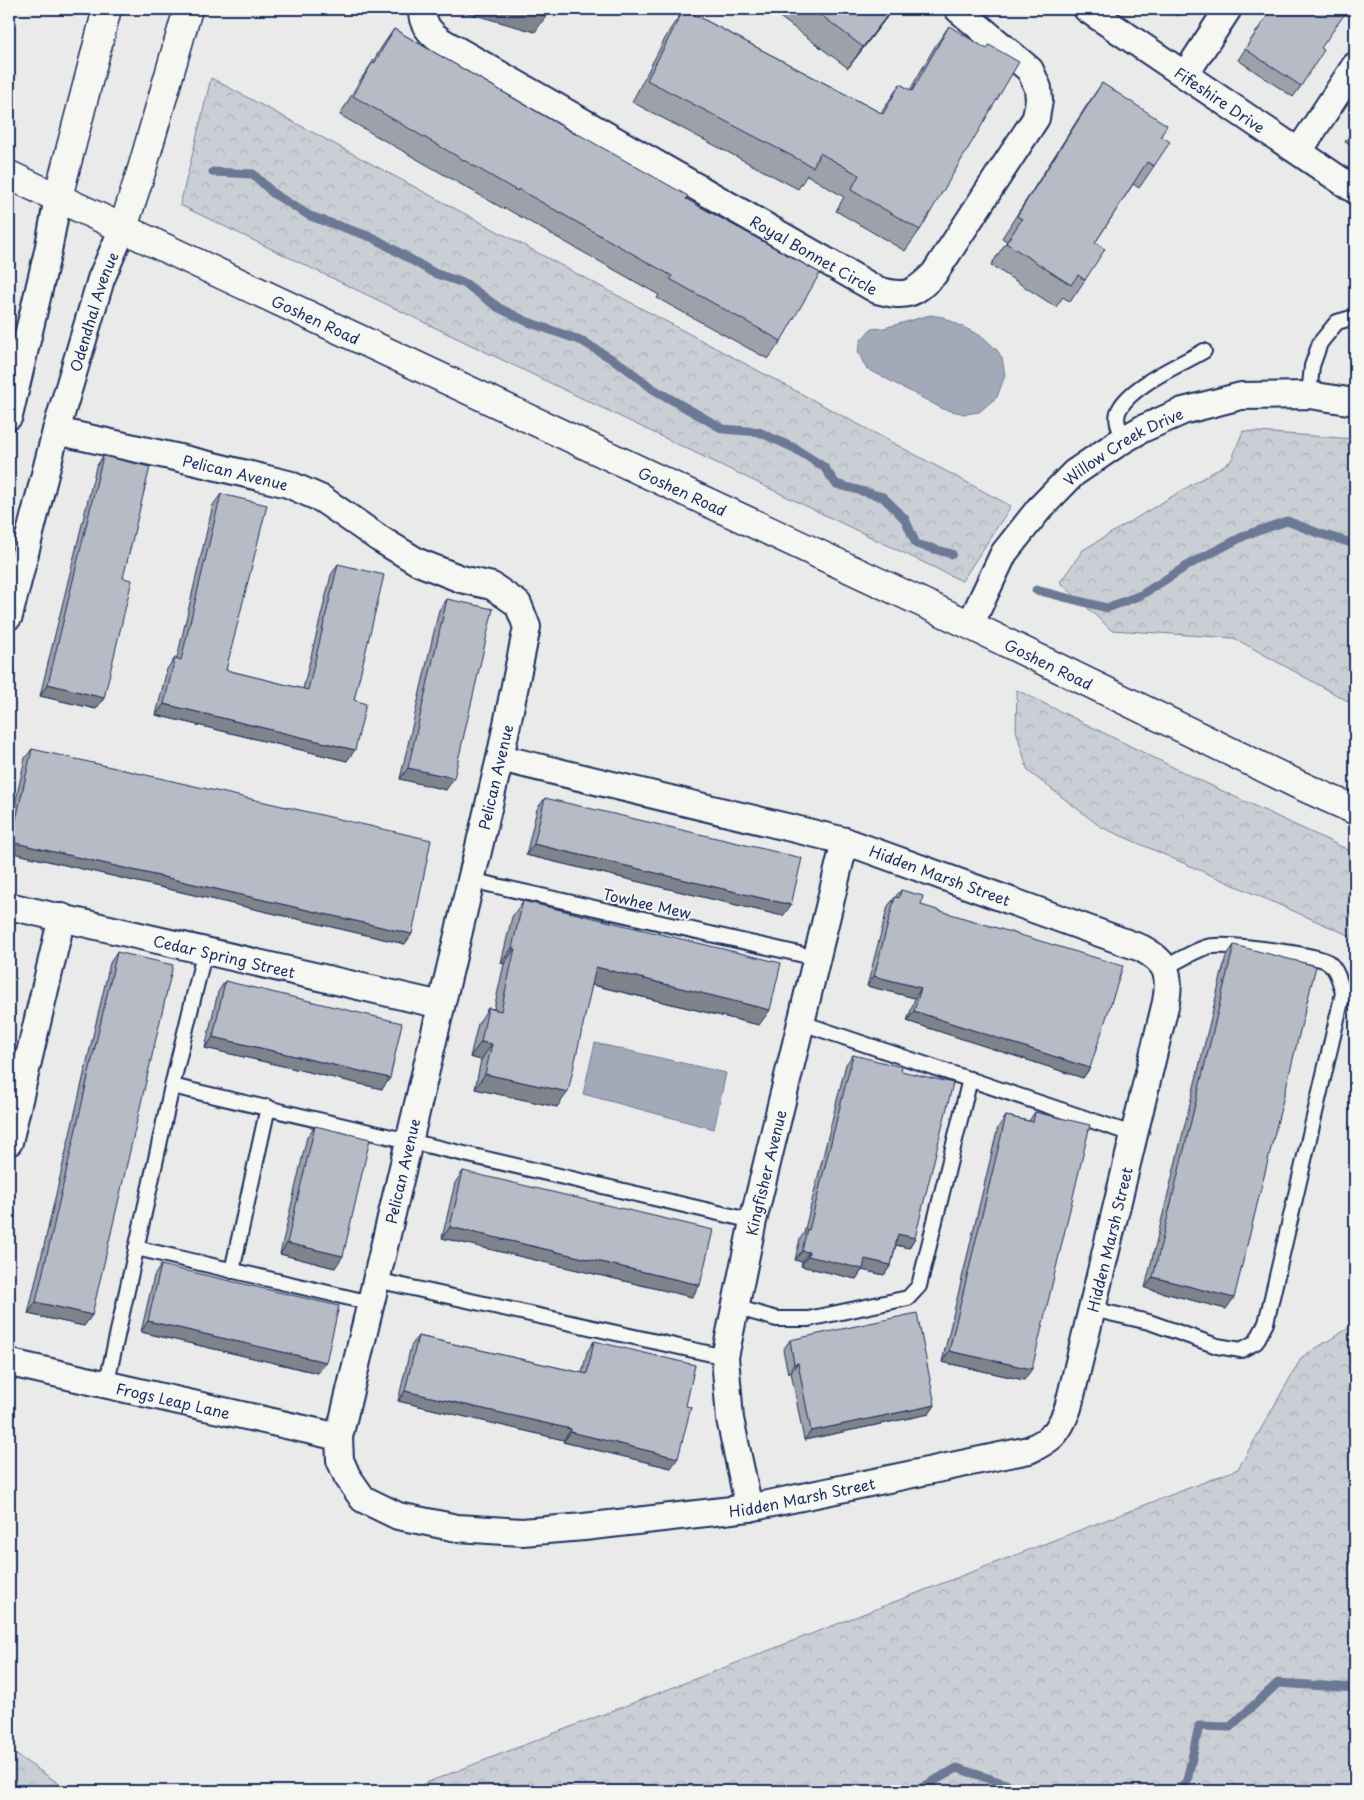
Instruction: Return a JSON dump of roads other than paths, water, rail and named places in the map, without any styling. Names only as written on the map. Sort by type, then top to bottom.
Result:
[{"type":"street","points":[[9,416],[19,327],[48,251],[58,197],[107,9]]},
{"type":"street","name":"Odendhal Avenue","points":[[9,616],[56,432],[101,279],[123,228],[188,9]]},
{"type":"street","name":"Royal Bonnet Circle","points":[[422,9],[423,21],[432,34],[441,41],[877,290],[895,295],[910,294],[923,286],[934,274],[1036,118],[1039,100],[1038,88],[1030,70],[958,9]]},
{"type":"street","name":"Fifeshire Drive","points":[[1087,9],[1355,190]]},
{"type":"street","points":[[1185,75],[1228,9]]},
{"type":"street","points":[[1299,151],[1355,66]]},
{"type":"street","name":"Goshen Road","points":[[9,175],[970,625],[1288,780],[1355,810]]},
{"type":"street","name":"Willow Creek Drive","points":[[970,625],[1004,553],[1039,509],[1074,473],[1125,439],[1183,411],[1241,396],[1309,395],[1355,402]]},
{"type":"street","name":"Pelican Avenue","points":[[56,432],[184,459],[288,484],[322,499],[380,539],[418,562],[461,580],[492,586],[518,604],[527,627],[500,758],[339,1437]]},
{"type":"street","name":"Hidden Marsh Street","points":[[339,1437],[340,1460],[347,1476],[363,1500],[398,1516],[458,1528],[522,1532],[584,1527],[749,1508],[1029,1450],[1044,1443],[1055,1434],[1068,1408],[1135,1136],[1169,984],[1165,967],[1154,955],[1141,948],[845,840],[500,758]]},
{"type":"street","name":"Kingfisher Avenue","points":[[749,1508],[730,1419],[726,1357],[753,1221],[845,840]]},
{"type":"street","name":"Cedar Spring Street","points":[[9,906],[441,1005]]},
{"type":"street","points":[[9,1142],[62,917]]},
{"type":"street","name":"Frogs Leap Lane","points":[[11,1368],[106,1386],[339,1437]]},
{"type":"lane","points":[[1309,395],[1312,366],[1320,343],[1337,322],[1355,317]]},
{"type":"lane","points":[[1125,439],[1118,425],[1118,411],[1135,390],[1204,351]]},
{"type":"lane","name":"Towhee Mew","points":[[470,880],[817,958]]},
{"type":"lane","points":[[1092,1309],[1149,1322],[1217,1346],[1241,1350],[1256,1342],[1266,1323],[1343,993],[1339,978],[1329,962],[1261,948],[1208,946],[1165,967]]},
{"type":"lane","points":[[106,1386],[172,1086],[205,950]]},
{"type":"lane","points":[[802,1023],[1135,1136]]},
{"type":"lane","points":[[735,1307],[777,1319],[808,1319],[908,1298],[918,1286],[970,1079]]},
{"type":"lane","points":[[172,1086],[753,1221]]},
{"type":"lane","points":[[232,1270],[268,1107]]},
{"type":"lane","points":[[136,1248],[232,1270],[373,1291],[726,1357]]},
{"type":"water","points":[[930,315],[943,317],[983,337],[997,350],[1002,358],[1005,375],[997,397],[979,412],[965,414],[943,409],[866,368],[858,352],[861,340],[871,329],[884,328]]},
{"type":"water","points":[[595,1043],[726,1073],[714,1129],[583,1094]]},
{"type":"waterway","points":[[213,172],[253,174],[274,194],[310,216],[374,238],[434,273],[466,284],[499,308],[528,322],[582,341],[622,365],[653,389],[723,429],[759,432],[794,448],[824,467],[836,484],[883,497],[905,519],[916,544],[952,554]]},
{"type":"waterway","points":[[1036,590],[1107,608],[1141,595],[1190,564],[1246,535],[1287,521],[1355,544]]},
{"type":"waterway","points":[[1179,1791],[1187,1781],[1199,1726],[1230,1727],[1278,1683],[1355,1688]]},
{"type":"waterway","points":[[916,1791],[957,1768],[1018,1788],[1019,1791]]}]
